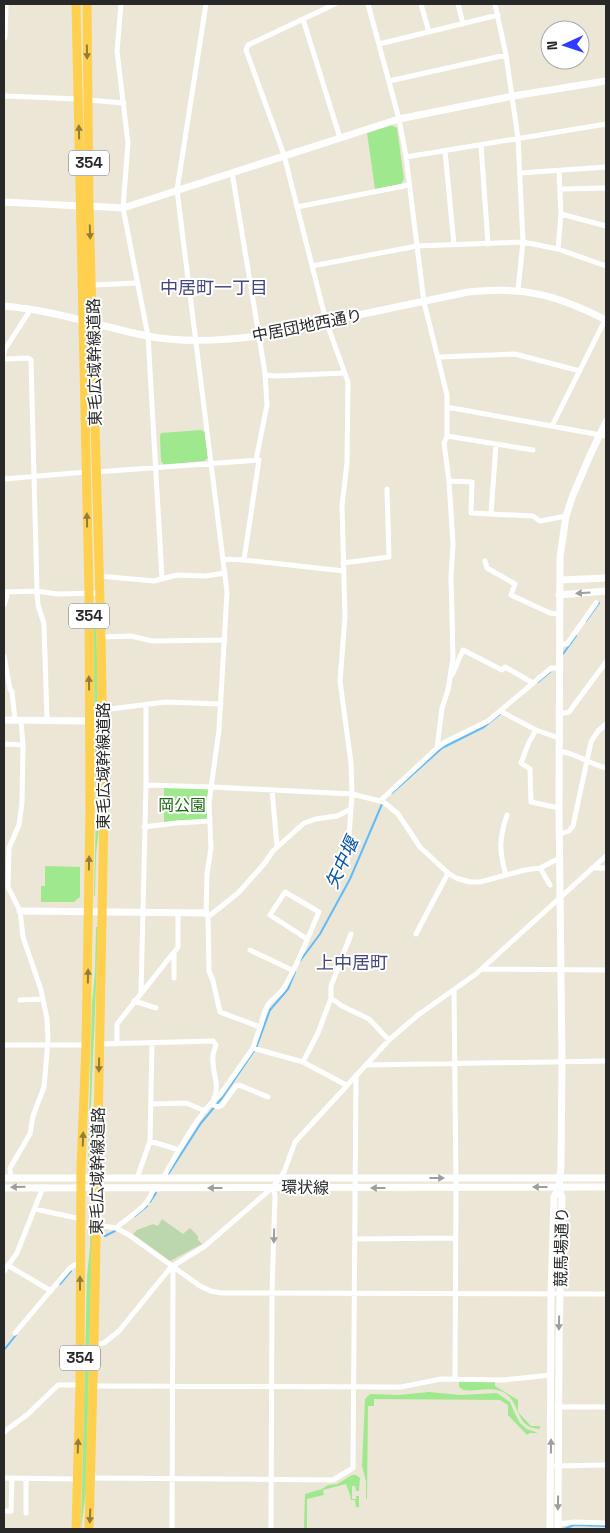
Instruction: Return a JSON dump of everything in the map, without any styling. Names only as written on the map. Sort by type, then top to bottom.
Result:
[{"type":"highway","name":"東毛広域幹線道路","points":[[76,4],[83,100],[85,206],[83,320],[90,721],[89,911],[80,1264],[80,1385],[76,1529]]},
{"type":"highway","name":"東毛広域幹線道路","points":[[83,100],[87,4]]},
{"type":"highway","name":"東毛広域幹線道路","points":[[85,206],[92,285],[104,812],[97,1225],[89,1529]]},
{"type":"street","points":[[4,37],[6,4]]},
{"type":"street","points":[[121,4],[118,50],[128,144],[123,208],[148,336],[162,578]]},
{"type":"street","points":[[206,4],[177,190],[227,592],[221,704],[210,803],[211,848],[207,874],[208,971],[213,981],[220,1012],[260,1027]]},
{"type":"street","points":[[335,4],[248,45],[246,50],[284,155],[326,322],[348,382],[346,464],[342,506],[346,617],[340,690],[350,744],[352,794],[347,864]]},
{"type":"street","points":[[368,4],[399,119],[406,157],[424,302],[448,395],[447,436],[444,443],[449,481],[452,544],[453,658],[442,708],[437,748]]},
{"type":"street","points":[[421,4],[429,32]]},
{"type":"street","points":[[458,4],[463,24]]},
{"type":"street","points":[[495,4],[506,55],[518,138],[523,242],[518,290]]},
{"type":"street","points":[[379,44],[498,15]]},
{"type":"street","points":[[303,19],[340,138]]},
{"type":"street","points":[[389,81],[506,55]]},
{"type":"street","points":[[4,202],[123,208],[399,119],[512,96],[606,81]]},
{"type":"street","points":[[4,96],[124,103]]},
{"type":"street","points":[[406,157],[606,124]]},
{"type":"street","points":[[481,145],[488,244]]},
{"type":"street","points":[[444,151],[454,245]]},
{"type":"street","points":[[520,173],[606,167]]},
{"type":"street","points":[[558,249],[562,214],[559,171]]},
{"type":"street","points":[[232,172],[265,375],[267,405],[256,460]]},
{"type":"street","points":[[297,207],[409,185]]},
{"type":"street","points":[[561,189],[606,188]]},
{"type":"street","points":[[562,214],[606,226]]},
{"type":"street","points":[[312,266],[416,246],[523,242],[558,249],[606,266]]},
{"type":"street","points":[[92,285],[138,284]]},
{"type":"street","name":"中居団地西通り","points":[[4,306],[30,309],[93,322],[148,336],[196,340],[225,340],[258,336],[475,291],[489,290],[518,290],[551,296],[606,319]]},
{"type":"street","points":[[4,354],[5,349],[30,309]]},
{"type":"street","points":[[552,426],[606,319]]},
{"type":"street","points":[[438,357],[515,354],[580,371]]},
{"type":"street","points":[[4,359],[28,358],[31,360],[37,592],[38,605],[44,624],[47,720]]},
{"type":"street","points":[[265,375],[345,373]]},
{"type":"street","points":[[447,406],[603,435]]},
{"type":"street","points":[[559,1188],[562,1061],[559,594],[562,536],[566,516],[576,486],[603,435],[606,422]]},
{"type":"street","points":[[447,436],[533,450]]},
{"type":"street","points":[[492,514],[496,444]]},
{"type":"street","points":[[96,472],[256,460]]},
{"type":"street","points":[[244,560],[259,460],[256,460]]},
{"type":"street","points":[[4,479],[86,472]]},
{"type":"street","points":[[449,481],[472,482],[471,513],[534,516],[540,521],[566,516]]},
{"type":"street","points":[[343,563],[389,557],[387,489]]},
{"type":"street","points":[[224,559],[344,571]]},
{"type":"street","points":[[484,560],[487,568],[515,584],[511,595],[550,613],[559,614]]},
{"type":"street","points":[[98,576],[154,581],[177,574],[205,576],[225,573]]},
{"type":"street","points":[[560,580],[606,578]]},
{"type":"street","points":[[559,594],[606,591]]},
{"type":"street","points":[[4,605],[6,592],[99,593]]},
{"type":"street","points":[[560,644],[567,644],[596,603]]},
{"type":"street","points":[[101,637],[131,636],[152,641],[225,640]]},
{"type":"street","points":[[449,682],[463,650],[502,670],[505,667],[532,683]]},
{"type":"street","points":[[4,656],[23,745],[21,810],[19,824],[9,848],[6,866],[6,891],[20,911],[23,937],[47,1020],[44,1087],[33,1116],[30,1134],[10,1168],[7,1178]]},
{"type":"street","points":[[559,714],[569,712],[605,665]]},
{"type":"street","points":[[380,801],[437,748],[484,724],[551,668],[559,668]]},
{"type":"street","points":[[103,710],[165,702],[221,704]]},
{"type":"street","points":[[141,993],[146,705]]},
{"type":"street","points":[[500,711],[536,730],[560,738]]},
{"type":"street","points":[[4,720],[90,721]]},
{"type":"street","points":[[560,834],[570,831],[573,826],[592,742],[598,731],[606,724]]},
{"type":"street","points":[[536,730],[520,764],[530,769],[531,802],[559,808]]},
{"type":"street","points":[[4,744],[23,745]]},
{"type":"street","points":[[559,751],[570,752],[606,768]]},
{"type":"street","points":[[146,785],[352,794],[380,801],[398,814],[420,847],[448,873],[456,878],[470,882],[480,882],[540,868],[560,858]]},
{"type":"street","points":[[272,790],[277,846]]},
{"type":"street","points":[[20,911],[207,915],[238,892],[264,864],[277,846],[304,823],[337,816],[351,809]]},
{"type":"street","points":[[506,815],[500,838],[501,855],[506,875]]},
{"type":"street","points":[[144,827],[176,823],[210,822]]},
{"type":"street","points":[[94,1345],[104,1343],[119,1331],[171,1267],[205,1246],[273,1187],[281,1177],[295,1142],[389,1040],[418,1015],[482,969],[606,856]]},
{"type":"street","points":[[540,868],[550,885]]},
{"type":"street","points":[[592,868],[606,868]]},
{"type":"street","points":[[416,934],[448,873]]},
{"type":"street","points":[[163,1178],[205,1110],[220,1095],[255,1049],[266,1009],[283,989],[307,939],[319,912],[285,892],[270,915],[307,939]]},
{"type":"street","points":[[117,1044],[117,1024],[178,946],[178,913]]},
{"type":"street","points":[[303,1062],[318,1033],[331,998],[332,986],[351,934]]},
{"type":"street","points":[[250,950],[292,970]]},
{"type":"street","points":[[174,951],[174,978]]},
{"type":"street","points":[[482,969],[606,970]]},
{"type":"street","points":[[454,990],[456,1178],[455,1378]]},
{"type":"street","points":[[331,998],[342,1006],[369,1019],[389,1040]]},
{"type":"street","points":[[20,1000],[42,999]]},
{"type":"street","points":[[134,1002],[156,1008]]},
{"type":"street","points":[[99,1044],[213,1041],[216,1045],[212,1058],[218,1083],[212,1103]]},
{"type":"street","points":[[137,1178],[150,1141],[152,1043]]},
{"type":"street","points":[[4,1045],[86,1045]]},
{"type":"street","points":[[255,1049],[303,1062],[346,1085]]},
{"type":"street","points":[[366,1065],[606,1061]]},
{"type":"street","points":[[91,1478],[333,1480],[353,1468],[356,1075]]},
{"type":"street","points":[[212,1103],[218,1107],[222,1105],[236,1086],[239,1085],[268,1097]]},
{"type":"street","points":[[151,1104],[186,1104],[205,1110]]},
{"type":"street","points":[[150,1141],[179,1150]]},
{"type":"street","name":"環状線","points":[[7,1178],[153,1188],[606,1187]]},
{"type":"street","name":"環状線","points":[[97,1183],[137,1178],[606,1178]]},
{"type":"street","name":"環状線","points":[[4,1188],[82,1183]]},
{"type":"street","points":[[4,1271],[17,1253],[43,1187]]},
{"type":"street","points":[[271,1529],[272,1292],[275,1196],[273,1187]]},
{"type":"street","points":[[116,1228],[142,1206],[152,1195],[153,1188]]},
{"type":"street","name":"競馬場通り","points":[[550,1529],[551,1466],[560,1294],[562,1197],[559,1188]]},
{"type":"street","name":"競馬場通り","points":[[558,1526],[559,1466],[551,1375],[551,1295],[554,1197],[559,1188]]},
{"type":"street","points":[[34,1209],[81,1219]]},
{"type":"street","points":[[97,1225],[116,1228],[129,1235],[200,1286],[222,1293],[606,1294]]},
{"type":"street","points":[[355,1239],[455,1238]]},
{"type":"street","points":[[15,1333],[69,1269],[74,1265],[80,1264]]},
{"type":"street","points":[[9,1266],[51,1291]]},
{"type":"street","points":[[171,1267],[173,1273],[172,1529]]},
{"type":"street","points":[[93,1386],[401,1387],[431,1380],[455,1378],[504,1380],[551,1375]]},
{"type":"street","points":[[4,1431],[28,1414],[58,1385],[80,1385]]},
{"type":"street","points":[[555,1407],[606,1407]]},
{"type":"street","points":[[551,1466],[606,1465]]},
{"type":"street","points":[[4,1478],[78,1478]]},
{"type":"street","points":[[4,1511],[11,1511],[12,1478]]},
{"type":"street","points":[[26,1478],[26,1513]]},
{"type":"street","points":[[558,1526],[574,1522],[606,1523]]},
{"type":"green space","points":[[391,125],[397,128],[404,179],[401,184],[375,189],[367,133]]},
{"type":"green space","points":[[201,430],[205,432],[208,458],[204,461],[164,465],[161,461],[161,433]]},
{"type":"green space","points":[[93,604],[96,604],[100,821],[96,854],[95,896],[96,812]]},
{"type":"green space","name":"岡公園","points":[[164,788],[208,788],[207,818],[204,820],[164,823]]},
{"type":"green space","points":[[45,866],[80,867],[80,897],[74,902],[41,902],[41,886],[45,886]]},
{"type":"green space","points":[[96,927],[98,927],[97,957],[88,1164],[92,1003]]},
{"type":"green space","points":[[91,1204],[93,1204],[86,1491],[81,1529],[87,1276]]},
{"type":"green space","points":[[162,1219],[183,1234],[190,1228],[198,1236],[198,1240],[202,1244],[170,1261],[133,1234],[137,1230],[153,1224],[158,1226]]},
{"type":"green space","points":[[459,1380],[495,1381],[495,1386],[518,1400],[518,1412],[509,1396],[503,1392],[494,1389],[463,1390],[459,1387]]},
{"type":"green space","points":[[429,1392],[461,1395],[497,1393],[510,1402],[520,1423],[527,1429],[538,1433],[527,1435],[508,1415],[508,1405],[500,1400],[374,1399],[374,1406],[368,1406],[366,1499],[366,1481],[362,1466],[365,1399],[370,1394],[399,1395]]},
{"type":"green space","points":[[518,1412],[531,1426],[540,1426],[540,1429],[532,1428],[526,1424]]},
{"type":"green space","points":[[352,1475],[360,1478],[359,1491],[356,1491],[355,1486],[352,1486],[352,1499],[356,1499],[356,1496],[359,1496],[359,1507],[356,1507],[355,1500],[351,1500],[346,1484],[323,1490],[324,1495],[307,1499],[307,1529],[304,1529],[305,1494],[322,1489],[328,1485],[337,1484]]},
{"type":"waterway","name":"矢中堰","points":[[586,621],[599,603]]},
{"type":"waterway","name":"矢中堰","points":[[563,654],[576,636]]},
{"type":"waterway","name":"矢中堰","points":[[538,682],[550,672]]},
{"type":"waterway","name":"矢中堰","points":[[392,793],[442,748],[484,727],[500,714]]},
{"type":"waterway","name":"矢中堰","points":[[300,961],[320,934],[350,879],[382,804]]},
{"type":"waterway","name":"矢中堰","points":[[167,1176],[201,1123],[222,1098],[256,1048],[270,1010],[288,989],[295,972]]},
{"type":"waterway","name":"矢中堰","points":[[150,1202],[156,1193]]},
{"type":"waterway","name":"矢中堰","points":[[135,1216],[147,1206]]},
{"type":"waterway","name":"矢中堰","points":[[105,1236],[115,1231]]},
{"type":"waterway","name":"矢中堰","points":[[60,1284],[71,1271]]},
{"type":"waterway","name":"矢中堰","points":[[4,1350],[16,1335]]},
{"type":"waterway","points":[[564,1529],[574,1525],[606,1526]]},
{"type":"district","name":"中居町一丁目","points":[[214,288]]},
{"type":"district","name":"上中居町","points":[[352,963]]}]
